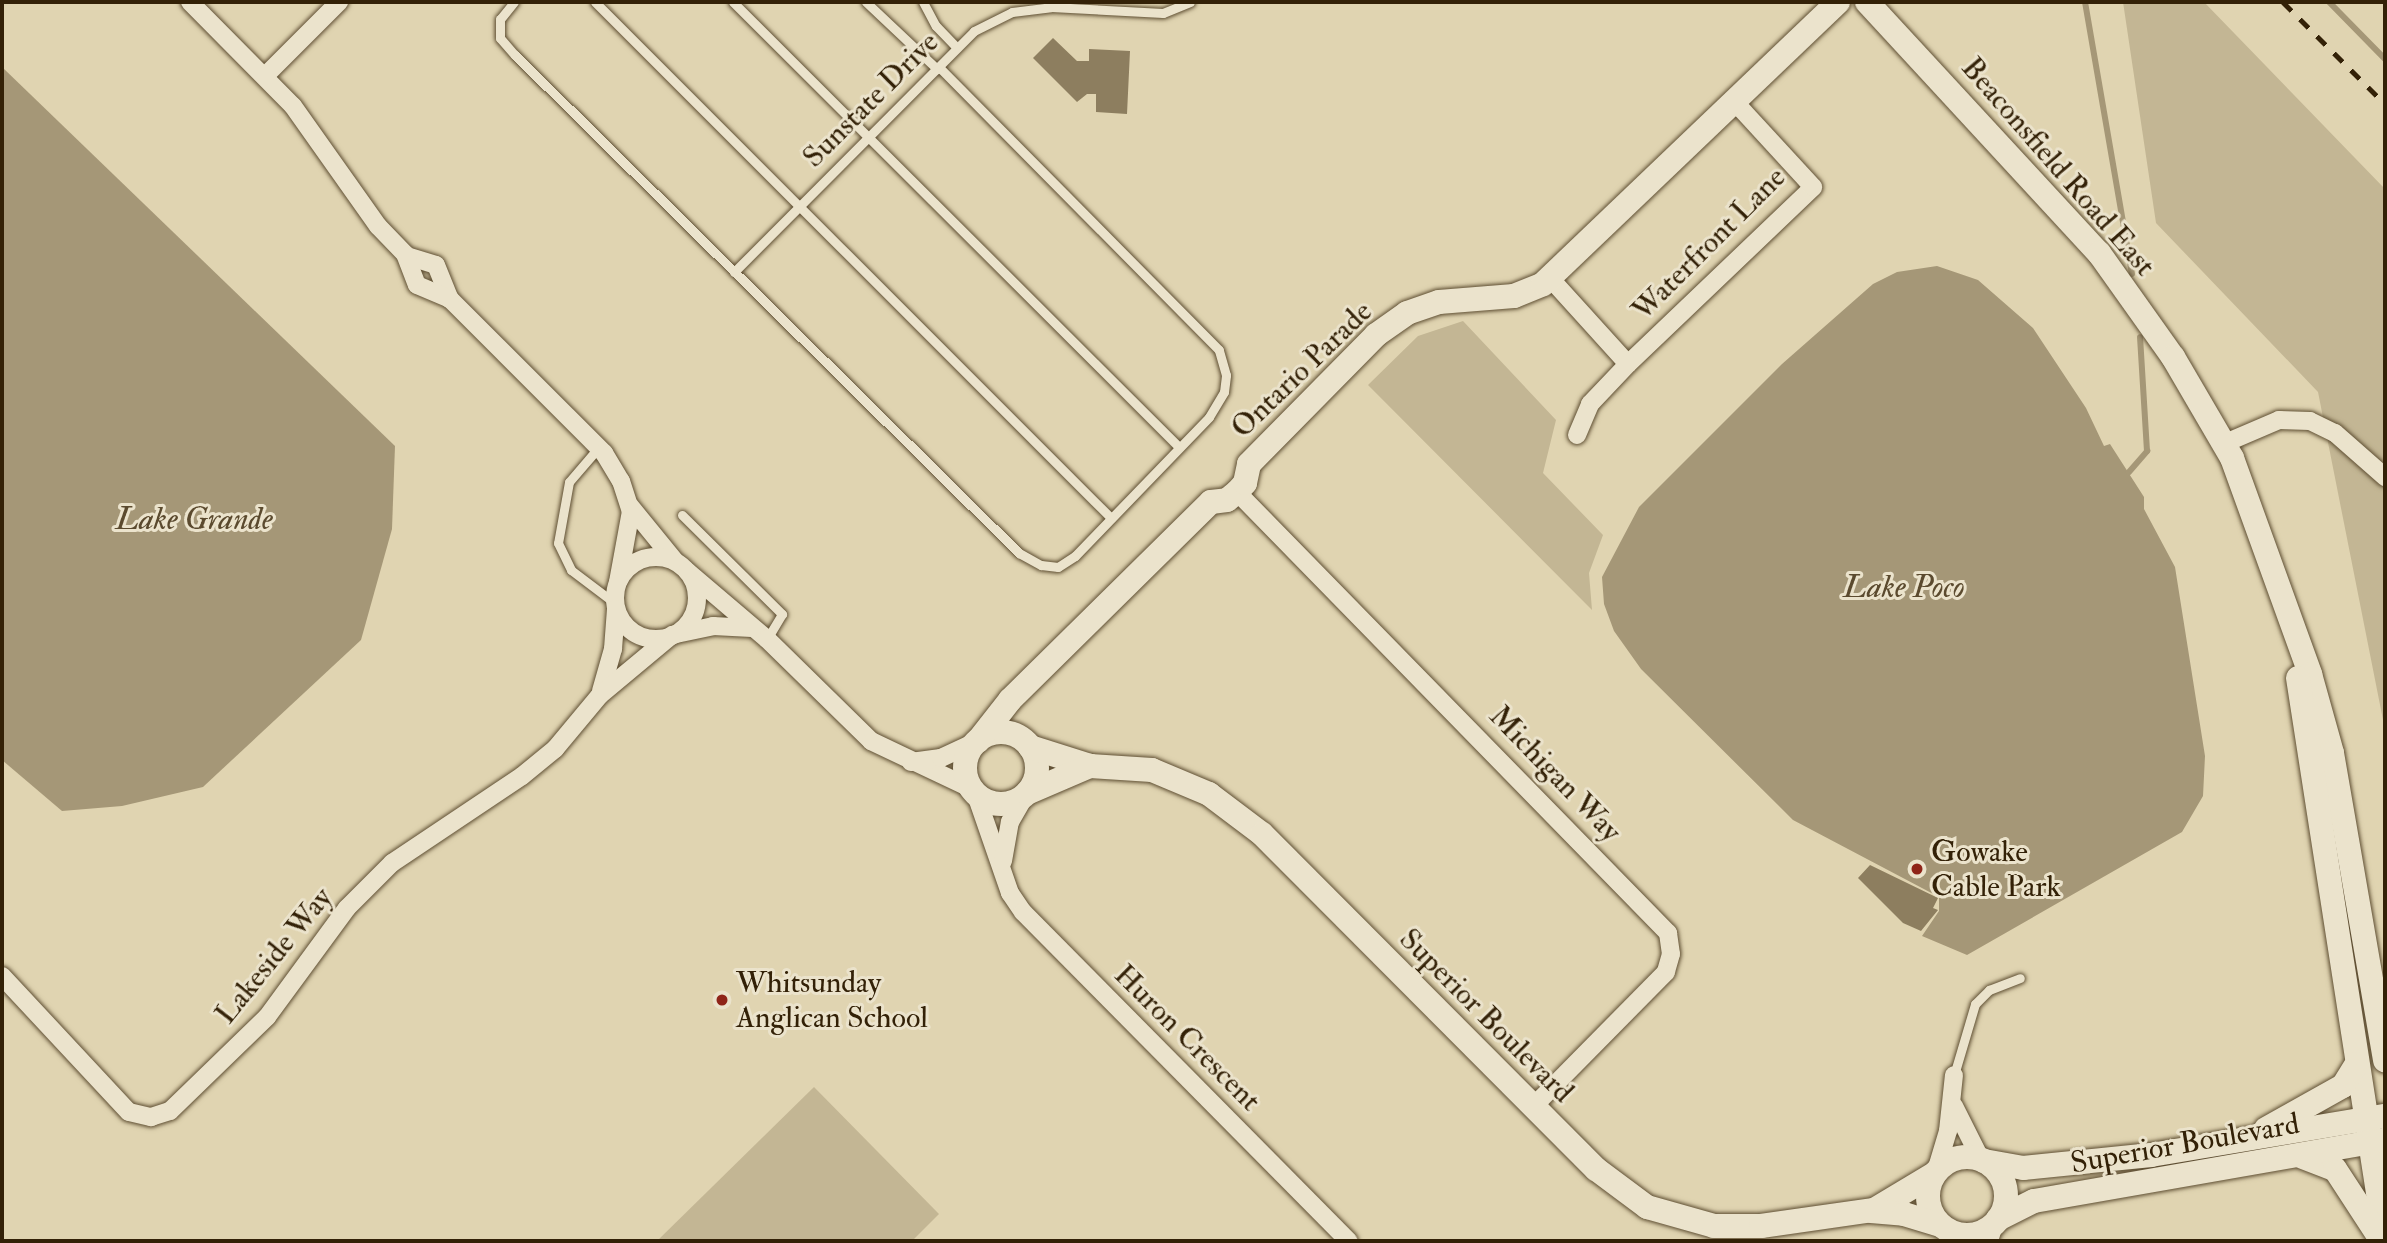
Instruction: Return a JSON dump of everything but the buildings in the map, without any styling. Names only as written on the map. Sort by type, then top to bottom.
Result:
[{"type":"street","points":[[190,2],[265,76],[303,120],[368,214],[405,254],[417,285],[450,299],[599,447],[616,471],[630,506],[652,537],[767,639],[861,732],[911,762],[999,803],[1026,793],[1036,775],[1022,712],[1035,678]]},
{"type":"street","points":[[265,76],[339,2]]},
{"type":"street","name":"Ontario Parade","points":[[1237,492],[1245,483],[1249,464],[1376,335],[1407,313],[1439,302],[1514,296],[1550,278],[1838,2]]},
{"type":"street","name":"Beaconsfield Road East","points":[[1867,2],[2099,253],[2173,357],[2223,444],[2288,615],[2332,753],[2367,937],[2385,1060]]},
{"type":"street","name":"Waterfront Lane","points":[[1577,435],[1590,404],[1628,364],[1813,187],[1734,102]]},
{"type":"street","points":[[405,254],[436,265],[450,299]]},
{"type":"street","name":"Waterfront Lane","points":[[1550,278],[1628,364]]},
{"type":"street","points":[[2223,444],[2278,420],[2310,421],[2335,433],[2385,477]]},
{"type":"street","points":[[975,791],[966,762],[977,741],[1003,706],[1035,678],[1211,502],[1227,500],[1237,492]]},
{"type":"street","name":"Michigan Way","points":[[1237,492],[1668,933],[1671,954],[1666,972],[1533,1107]]},
{"type":"street","points":[[630,506],[616,605],[635,632],[650,638],[713,626],[752,628]]},
{"type":"street","points":[[618,582],[634,563],[650,557],[684,568],[695,586],[695,610],[673,635]]},
{"type":"street","name":"Lakeside Way","points":[[600,695],[613,649],[616,605]]},
{"type":"street","name":"Beaconsfield Road East","points":[[2288,615],[2357,1064],[2377,1129],[2384,1240]]},
{"type":"street","name":"Lakeside Way","points":[[2,975],[129,1112],[151,1117],[170,1111],[267,1017],[346,908],[392,863],[522,776],[555,749],[600,695],[673,635]]},
{"type":"street","points":[[911,762],[941,758],[1004,732],[1029,745]]},
{"type":"street","name":"Superior Boulevard","points":[[1029,745],[1090,766],[1152,770],[1209,794],[1262,834],[1596,1169],[1635,1200],[1676,1218],[1728,1235],[1870,1211],[1904,1214],[1947,1232]]},
{"type":"street","name":"Superior Boulevard","points":[[1026,793],[1090,766]]},
{"type":"street","name":"Huron Crescent","points":[[975,791],[1010,893],[1023,912],[1349,1241]]},
{"type":"street","name":"Huron Crescent","points":[[1002,864],[1010,822],[1026,793]]},
{"type":"street","points":[[2367,937],[2385,1018]]},
{"type":"street","points":[[2244,1139],[2343,1086],[2357,1064]]},
{"type":"street","points":[[1953,1083],[1958,1121],[1982,1160],[1999,1175],[2005,1189],[1994,1228],[1971,1235],[1947,1232],[1928,1203],[1947,1138],[1953,1083]]},
{"type":"street","name":"Superior Boulevard","points":[[1982,1160],[2023,1168],[2244,1139],[2377,1129]]},
{"type":"street","name":"Superior Boulevard","points":[[1994,1228],[2034,1201],[2303,1157],[2377,1129]]},
{"type":"street","points":[[1935,1173],[1959,1157],[1982,1160]]},
{"type":"street","points":[[2303,1157],[2335,1169],[2384,1240]]},
{"type":"street","name":"Superior Boulevard","points":[[1870,1211],[1935,1173]]},
{"type":"lane","points":[[514,2],[500,19],[500,38],[1019,553],[1041,565],[1058,567],[1111,518],[1179,447],[1224,393],[1226,375],[1219,350],[938,68],[866,2]]},
{"type":"lane","points":[[595,2],[1111,518]]},
{"type":"lane","points":[[733,2],[1179,447]]},
{"type":"lane","points":[[923,2],[936,26],[957,48]]},
{"type":"lane","name":"Sunstate Drive","points":[[734,272],[974,31],[1012,12],[1051,7],[1163,13],[1190,2]]},
{"type":"lane","points":[[599,447],[569,482],[558,543],[572,570],[616,605]]},
{"type":"lane","points":[[682,515],[782,614],[767,639]]},
{"type":"lane","points":[[1953,1083],[1975,1004],[1989,990],[2020,978]]},
{"type":"shaded area","points":[[2123,2],[2204,2],[2385,189],[2385,730],[2318,392],[2156,223]]},
{"type":"shaded area","points":[[1463,321],[1556,420],[1543,473],[1603,535],[1589,573],[1592,610],[1368,385],[1418,336]]},
{"type":"shaded area","points":[[814,1087],[939,1214],[912,1241],[657,1241]]},
{"type":"water","name":"Lake Grande","points":[[2,67],[395,446],[392,529],[361,640],[203,787],[122,806],[62,811],[2,760]]},
{"type":"water","name":"Lake Poco","points":[[1937,266],[1978,280],[2033,328],[2086,408],[2104,446],[2110,444],[2144,497],[2144,509],[2175,567],[2205,756],[2203,796],[2182,832],[1967,955],[1922,936],[1939,911],[1939,897],[1793,820],[1641,669],[1614,631],[1604,604],[1602,577],[1639,507],[1782,364],[1873,284],[1897,272]]},
{"type":"waterway","points":[[2085,2],[2132,274]]},
{"type":"waterway","points":[[2329,2],[2385,59]]},
{"type":"waterway","points":[[2129,472],[2147,451],[2140,337]]},
{"type":"railway","points":[[2283,2],[2385,104]]},
{"type":"place","name":"Gowake Cable Park","points":[[1917,869]]},
{"type":"place","name":"Whitsunday Anglican School","points":[[722,1000]]}]
